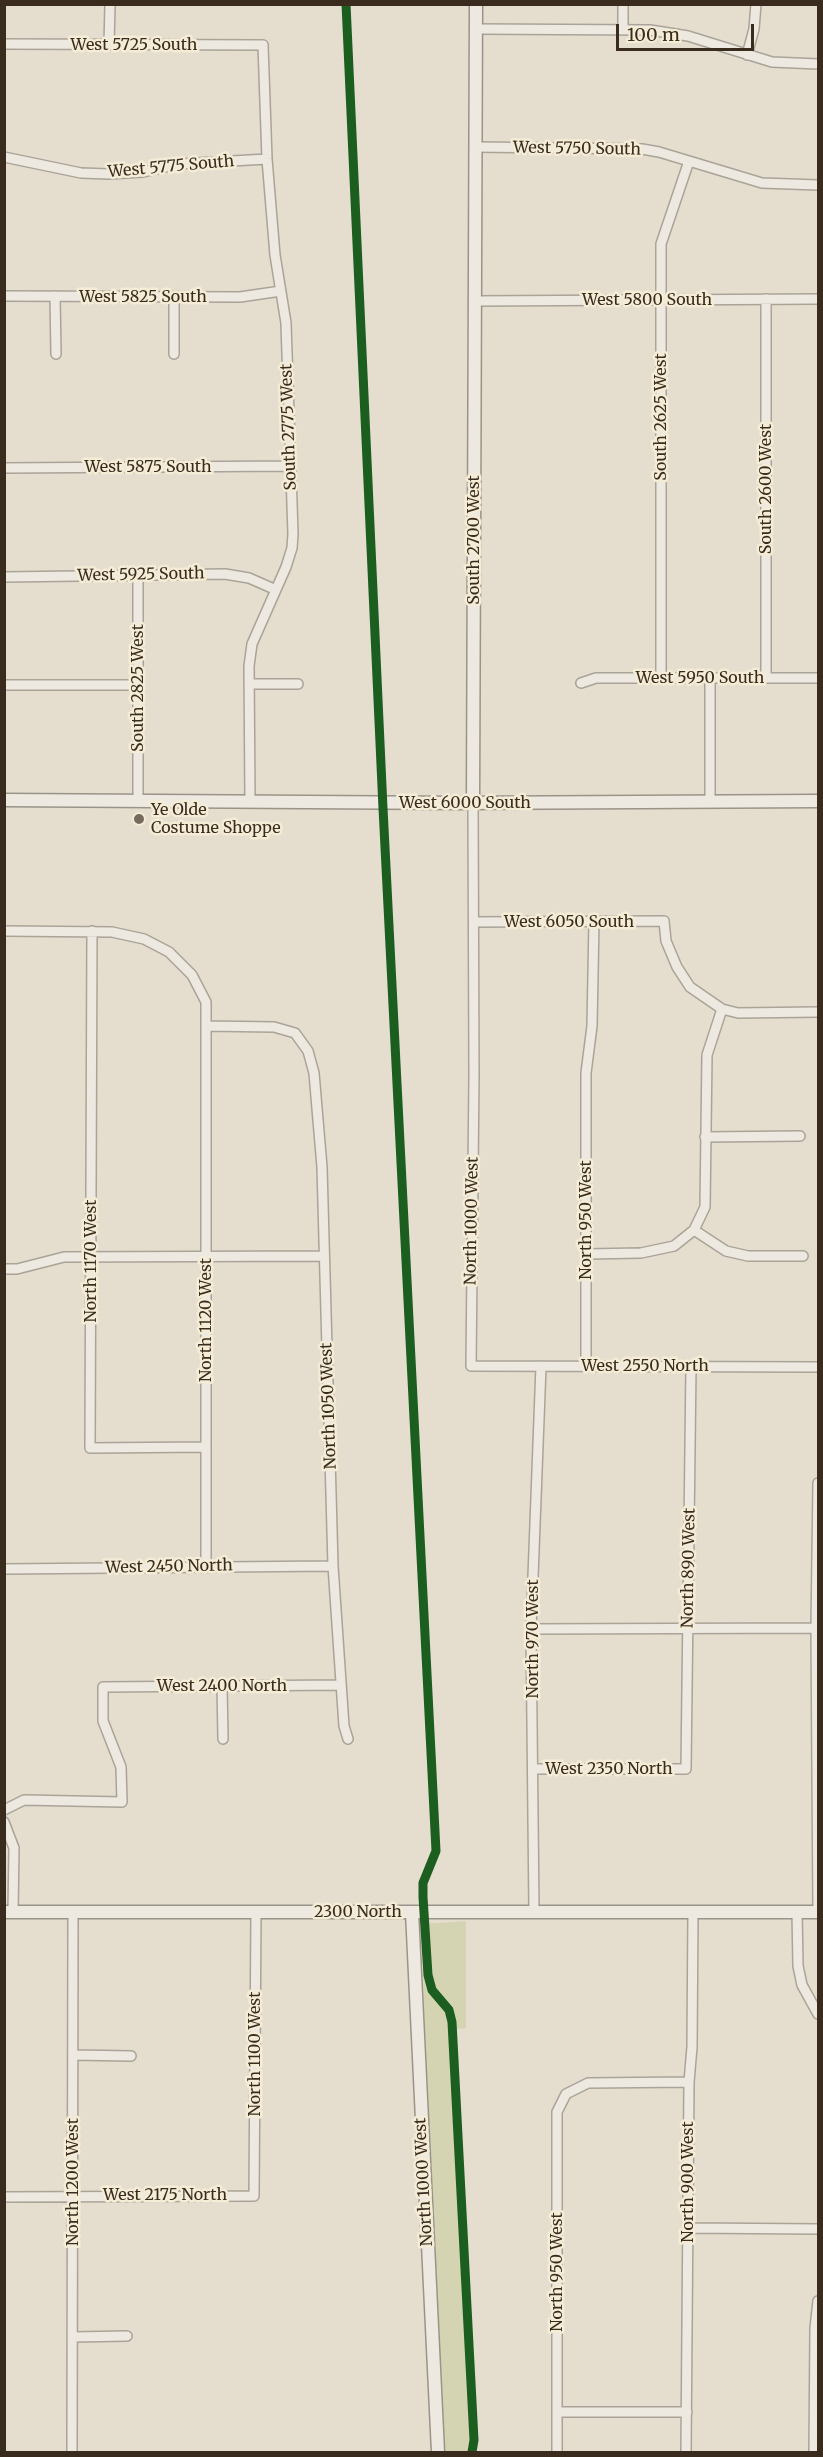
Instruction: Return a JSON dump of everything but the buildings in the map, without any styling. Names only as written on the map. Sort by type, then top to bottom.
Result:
[{"type":"street","points":[[109,45],[110,4]]},
{"type":"street","name":"South 2700 West","points":[[474,1076],[476,4]]},
{"type":"street","points":[[623,4],[623,29]]},
{"type":"street","points":[[747,55],[754,29],[756,4]]},
{"type":"street","points":[[476,29],[650,30],[688,36],[772,62],[819,64]]},
{"type":"street","name":"West 5725 South","points":[[4,44],[262,45]]},
{"type":"street","name":"South 2775 West","points":[[250,801],[249,684],[252,644],[292,548],[286,323],[275,255],[267,159],[262,45]]},
{"type":"street","name":"West 5750 South","points":[[475,147],[642,149],[762,183],[790,186],[819,185]]},
{"type":"street","name":"West 5775 South","points":[[4,157],[81,173],[109,174],[143,172],[179,164],[267,159]]},
{"type":"street","name":"South 2625 West","points":[[661,678],[661,244],[689,161]]},
{"type":"street","name":"West 5825 South","points":[[4,296],[240,297],[281,291]]},
{"type":"street","points":[[55,296],[56,354]]},
{"type":"street","points":[[174,297],[174,354]]},
{"type":"street","name":"South 2600 West","points":[[766,299],[766,678]]},
{"type":"street","name":"West 5800 South","points":[[475,301],[819,299]]},
{"type":"street","name":"West 5875 South","points":[[4,468],[291,466]]},
{"type":"street","name":"West 5925 South","points":[[4,577],[225,574],[249,578],[274,589]]},
{"type":"street","name":"South 2825 West","points":[[138,575],[138,800]]},
{"type":"street","name":"West 5950 South","points":[[581,683],[596,678],[819,678]]},
{"type":"street","points":[[710,678],[710,802]]},
{"type":"street","points":[[249,684],[298,684]]},
{"type":"street","points":[[4,686],[138,685]]},
{"type":"street","name":"West 6000 South","points":[[4,800],[473,803],[819,801]]},
{"type":"street","name":"North 950 West","points":[[586,1366],[586,1073],[592,1026],[594,921]]},
{"type":"street","name":"West 6050 South","points":[[474,922],[664,921],[666,941],[690,987],[722,1009]]},
{"type":"street","points":[[4,931],[92,932]]},
{"type":"street","name":"North 1120 West","points":[[92,932],[112,932],[144,939],[169,952],[192,975],[206,1002],[206,1567]]},
{"type":"street","name":"North 1170 West","points":[[92,932],[90,1448],[206,1447]]},
{"type":"street","points":[[586,1254],[641,1253],[674,1246],[694,1230],[705,1207],[707,1055],[722,1009],[738,1013],[819,1012]]},
{"type":"street","name":"North 1050 West","points":[[206,1026],[274,1027],[295,1033],[308,1051],[314,1073],[322,1167],[333,1566],[344,1726],[348,1739]]},
{"type":"street","name":"North 1000 West","points":[[471,1366],[474,1076]]},
{"type":"street","points":[[705,1137],[800,1136]]},
{"type":"street","points":[[694,1230],[726,1251],[748,1256],[803,1256]]},
{"type":"street","points":[[4,1269],[17,1269],[64,1257],[324,1256]]},
{"type":"street","name":"West 2550 North","points":[[471,1366],[819,1367]]},
{"type":"street","name":"North 970 West","points":[[534,1912],[531,1629],[536,1443],[541,1366]]},
{"type":"street","name":"North 890 West","points":[[686,1769],[691,1366]]},
{"type":"street","points":[[818,1912],[819,1483]]},
{"type":"street","name":"West 2450 North","points":[[4,1569],[333,1566]]},
{"type":"street","points":[[531,1629],[817,1628]]},
{"type":"street","name":"West 2400 North","points":[[4,1810],[24,1800],[122,1802],[121,1767],[103,1721],[103,1687],[341,1685]]},
{"type":"street","points":[[222,1686],[223,1739]]},
{"type":"street","name":"West 2350 North","points":[[533,1769],[686,1769]]},
{"type":"street","points":[[4,1822],[14,1848],[9,1912]]},
{"type":"street","name":"2300 North","points":[[9,1912],[818,1912]]},
{"type":"street","name":"North 1200 West","points":[[72,2452],[73,1912]]},
{"type":"street","name":"North 1100 West","points":[[254,2196],[256,1912]]},
{"type":"street","name":"North 1000 West","points":[[412,1912],[438,2452]]},
{"type":"street","name":"North 900 West","points":[[686,2452],[693,1912]]},
{"type":"street","points":[[797,1912],[798,1966],[802,1985],[819,2014]]},
{"type":"street","points":[[73,2055],[131,2056]]},
{"type":"street","name":"North 950 West","points":[[557,2452],[557,2112],[566,2094],[588,2083],[689,2082]]},
{"type":"street","name":"West 2175 North","points":[[4,2197],[254,2196]]},
{"type":"street","points":[[688,2228],[819,2229]]},
{"type":"street","points":[[814,2452],[815,2328],[819,2301]]},
{"type":"street","points":[[73,2337],[127,2336]]},
{"type":"street","points":[[557,2412],[687,2412]]},
{"type":"green space","points":[[466,1921],[466,2028],[456,2029],[475,2452],[445,2452],[424,2014],[422,1924]]},
{"type":"cycle path","points":[[346,4],[383,808],[436,1851],[423,1883],[423,1897],[428,1975],[432,1990],[449,2010],[452,2022],[474,2440],[472,2452]]},
{"type":"place","name":"Ye Olde Costume Shoppe","points":[[139,819]]}]
